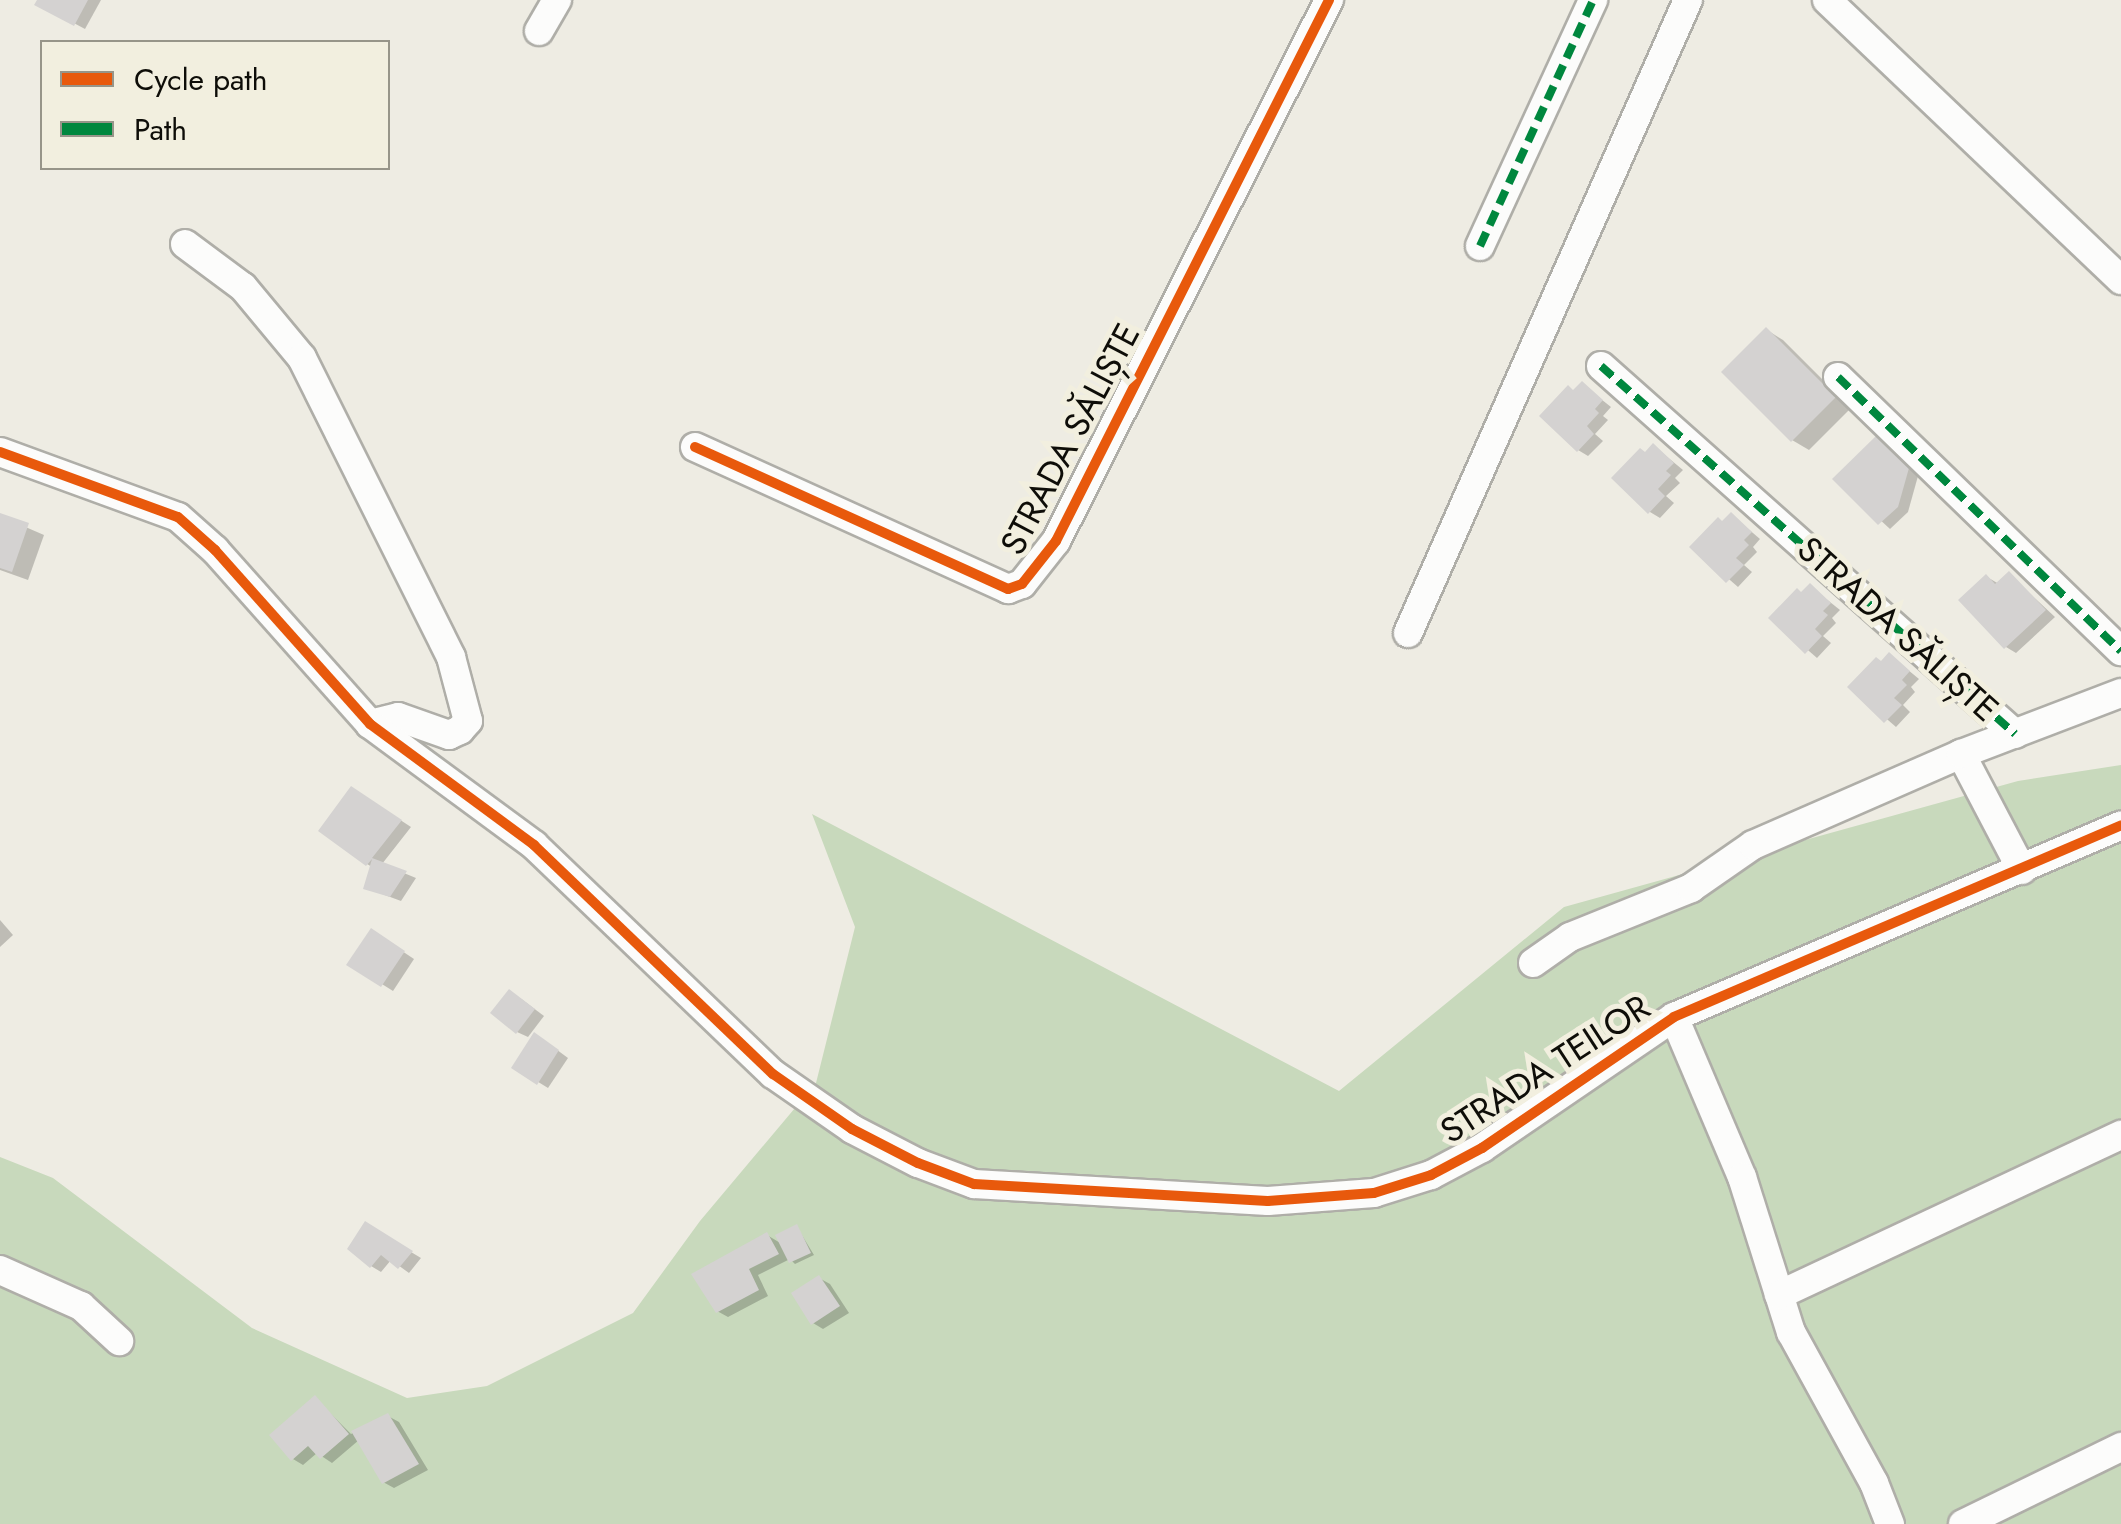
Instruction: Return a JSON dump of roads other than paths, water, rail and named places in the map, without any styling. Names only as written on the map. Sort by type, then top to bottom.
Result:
[{"type":"street","points":[[539,32],[557,0]]},
{"type":"street","name":"STRADA SĂLIȘTE","points":[[696,448],[1008,589],[1022,584],[1056,541],[1329,0]]},
{"type":"street","points":[[1480,246],[1593,0]]},
{"type":"street","points":[[1408,633],[1688,0]]},
{"type":"street","points":[[1826,0],[2121,280]]},
{"type":"street","points":[[185,244],[243,287],[302,358],[451,657],[468,722],[460,730],[449,735],[398,717],[370,724]]},
{"type":"street","name":"STRADA SĂLIȘTE","points":[[1601,366],[2015,734]]},
{"type":"street","points":[[1838,377],[2121,651]]},
{"type":"street","name":"STRADA TEILOR","points":[[0,452],[178,517],[216,550],[370,724],[534,845],[773,1074],[852,1129],[918,1163],[974,1184],[1268,1201],[1374,1193],[1430,1175],[1482,1148],[1674,1017],[2121,824]]},
{"type":"street","name":"STRADA SĂLIȘTE","points":[[1533,962],[1570,936],[1690,888],[1754,845],[1962,754],[2121,693]]},
{"type":"street","points":[[1962,754],[2022,870]]},
{"type":"street","points":[[1674,1017],[1742,1177],[1791,1332],[1874,1483],[1890,1524]]},
{"type":"street","points":[[1779,1294],[2120,1137]]},
{"type":"street","points":[[0,1270],[81,1306],[118,1341]]},
{"type":"street","points":[[1962,1524],[2121,1447]]}]
